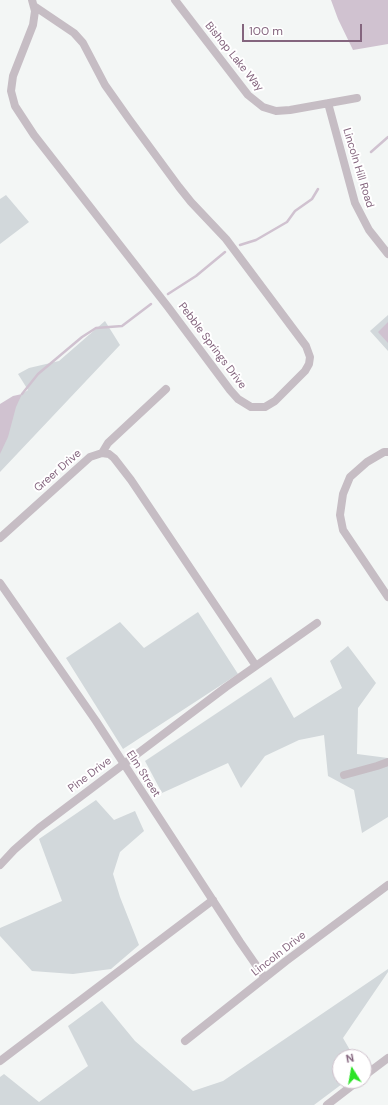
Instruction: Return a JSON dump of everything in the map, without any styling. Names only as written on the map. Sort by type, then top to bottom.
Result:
[{"type":"street","name":"Bishop Lake Way","points":[[176,0],[248,95],[263,107],[276,111],[290,110],[357,98]]},
{"type":"street","name":"Pebble Springs Drive","points":[[33,3],[74,33],[83,42],[105,85],[129,119],[191,202],[226,239],[306,346],[310,357],[309,364],[305,371],[275,401],[265,407],[251,407],[238,399],[230,390],[168,307],[34,135],[15,106],[11,91],[13,76],[33,25],[35,16],[33,3]]},
{"type":"street","name":"Lincoln Hill Road","points":[[328,104],[355,203],[369,230],[388,254]]},
{"type":"street","name":"Greer Drive","points":[[0,538],[90,457],[102,453],[108,442],[166,389]]},
{"type":"street","points":[[388,452],[384,452],[367,462],[350,477],[343,494],[340,515],[343,530],[388,597]]},
{"type":"street","points":[[102,453],[109,454],[114,458],[131,480],[256,666]]},
{"type":"street","name":"Elm Street","points":[[0,583],[92,714],[265,978]]},
{"type":"street","name":"Pine Drive","points":[[0,865],[14,850],[39,828],[256,666],[317,624]]},
{"type":"street","points":[[344,775],[388,762]]},
{"type":"street","name":"Lincoln Drive","points":[[185,1041],[265,978],[388,885]]},
{"type":"street","points":[[0,1061],[213,900]]},
{"type":"street","points":[[372,1070],[388,1058]]},
{"type":"street","points":[[327,1105],[348,1089]]},
{"type":"shaded area","points":[[331,0],[388,0],[388,44],[353,50],[338,19]]},
{"type":"shaded area","points":[[6,195],[29,222],[0,244],[0,199]]},
{"type":"shaded area","points":[[388,315],[388,351],[370,331]]},
{"type":"shaded area","points":[[105,321],[120,345],[0,472],[0,409],[28,390],[18,374],[29,368],[59,361]]},
{"type":"shaded area","points":[[388,322],[388,343],[378,332]]},
{"type":"shaded area","points":[[22,394],[16,407],[8,437],[0,454],[0,404],[13,396]]},
{"type":"shaded area","points":[[198,612],[238,674],[123,749],[66,658],[120,622],[144,648]]},
{"type":"shaded area","points":[[348,646],[376,683],[358,708],[357,754],[388,758],[388,817],[362,833],[354,790],[328,776],[324,735],[299,740],[265,756],[241,788],[228,763],[162,793],[145,761],[271,677],[294,718],[342,688],[330,661]]},
{"type":"shaded area","points":[[96,800],[114,820],[135,811],[144,831],[120,852],[113,874],[120,897],[139,945],[111,969],[73,974],[32,971],[0,936],[0,928],[62,901],[39,839]]},
{"type":"shaded area","points":[[388,969],[388,972],[343,1038],[349,1049],[332,1049],[332,1089],[335,1089],[314,1105],[0,1105],[0,1077],[4,1074],[39,1102],[88,1066],[68,1026],[102,1001],[135,1041],[193,1091],[223,1081]]},
{"type":"waterway","points":[[371,152],[388,137]]},
{"type":"waterway","points":[[240,245],[256,240],[287,222],[295,211],[312,199],[318,189]]},
{"type":"waterway","points":[[168,294],[196,276],[225,252]]},
{"type":"waterway","points":[[22,394],[38,374],[82,337],[96,328],[122,326],[151,304]]}]
